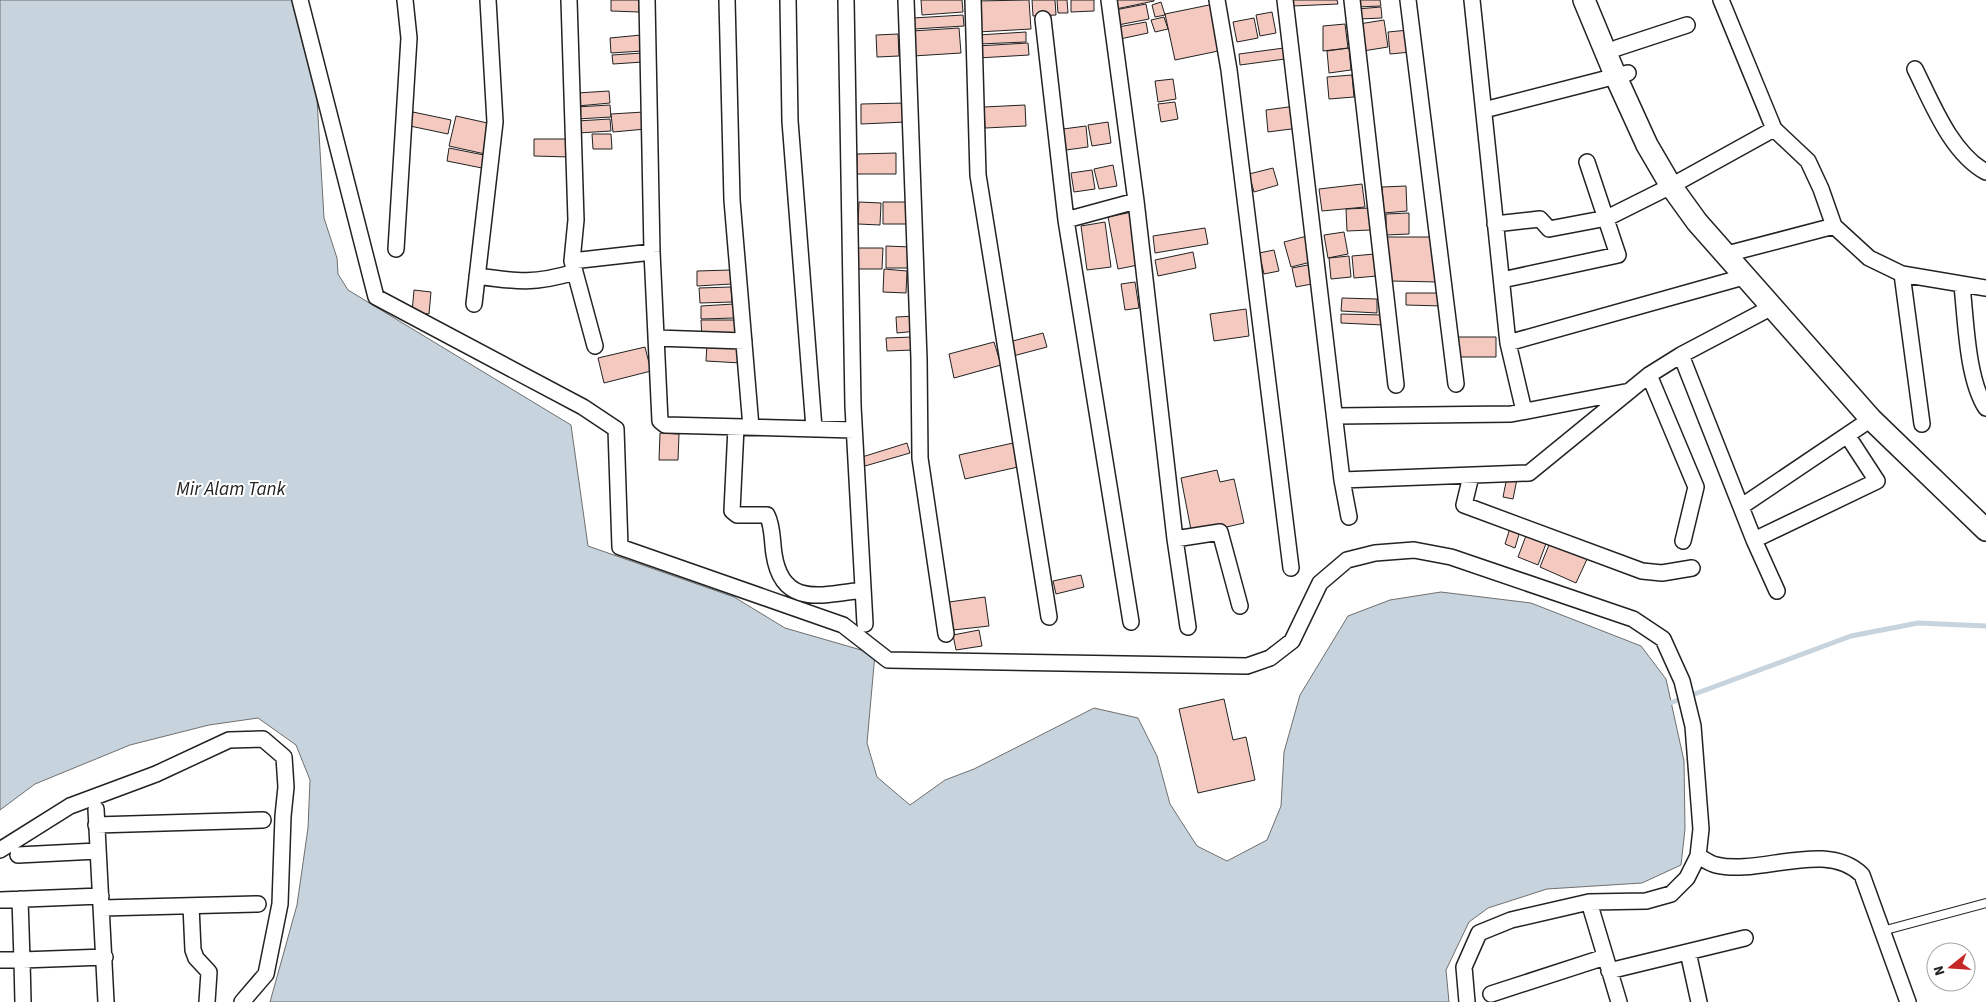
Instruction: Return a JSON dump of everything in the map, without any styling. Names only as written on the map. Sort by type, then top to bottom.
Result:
[{"type":"main road","points":[[1584,0],[1661,146],[1676,183],[1703,229],[1747,276],[1871,419],[1986,530]]},
{"type":"main road","points":[[1596,0],[1617,48],[1622,75]]},
{"type":"street","points":[[300,0],[376,297],[583,407],[616,429],[620,548],[842,624],[888,660],[1247,666],[1270,658],[1292,641],[1320,584],[1346,560],[1375,553],[1414,550],[1451,557],[1633,618],[1663,639],[1684,686],[1693,726],[1701,829],[1698,856],[1687,878],[1671,894],[1646,901],[1589,902],[1511,920],[1479,934],[1464,967],[1467,1002]]},
{"type":"street","points":[[396,249],[409,38],[405,0]]},
{"type":"street","points":[[474,304],[495,122],[488,0]]},
{"type":"street","points":[[569,0],[576,220],[574,267],[595,346]]},
{"type":"street","points":[[647,0],[652,252],[660,421],[665,424],[854,430]]},
{"type":"street","points":[[727,0],[732,200],[744,341],[744,427],[732,510],[737,515],[767,515],[777,572],[782,581],[796,591],[818,596],[863,590]]},
{"type":"street","points":[[788,0],[790,121],[814,428]]},
{"type":"street","points":[[846,0],[854,430],[865,624]]},
{"type":"street","points":[[906,0],[919,359],[920,458],[946,634]]},
{"type":"street","points":[[973,0],[978,175],[1049,617]]},
{"type":"street","points":[[1109,0],[1136,201],[1175,539],[1188,627]]},
{"type":"street","points":[[1217,0],[1229,70],[1291,568]]},
{"type":"street","points":[[1285,0],[1336,416],[1342,480],[1349,517]]},
{"type":"street","points":[[1352,0],[1396,384]]},
{"type":"street","points":[[1408,0],[1456,384]]},
{"type":"street","points":[[1472,0],[1508,343],[1524,411]]},
{"type":"street","points":[[1721,0],[1774,129],[1786,143],[1808,161],[1834,226],[1869,258],[1902,274],[1962,286],[1986,288]]},
{"type":"street","points":[[1043,19],[1066,220],[1131,622]]},
{"type":"street","points":[[1617,48],[1688,25]]},
{"type":"street","points":[[1915,69],[1932,104],[1954,141],[1975,166],[1986,172]]},
{"type":"street","points":[[1484,110],[1622,75]]},
{"type":"street","points":[[1495,224],[1540,219],[1549,229],[1607,218],[1676,183],[1774,129]]},
{"type":"street","points":[[1502,280],[1618,255],[1587,162]]},
{"type":"street","points":[[1066,220],[1136,201]]},
{"type":"street","points":[[1727,254],[1834,226]]},
{"type":"street","points":[[477,276],[528,282],[547,280],[574,267],[652,252]]},
{"type":"street","points":[[1902,274],[1922,424]]},
{"type":"street","points":[[1508,343],[1747,276]]},
{"type":"street","points":[[1962,286],[1974,380],[1978,396],[1986,408]]},
{"type":"street","points":[[1342,480],[1529,473],[1625,392],[1649,375],[1681,355],[1772,307]]},
{"type":"street","points":[[656,338],[744,341]]},
{"type":"street","points":[[1681,355],[1754,540],[1777,592]]},
{"type":"street","points":[[1649,375],[1696,487],[1683,541]]},
{"type":"street","points":[[1336,416],[1511,414],[1625,392]]},
{"type":"street","points":[[1742,506],[1871,419]]},
{"type":"street","points":[[1754,540],[1877,481],[1848,435]]},
{"type":"street","points":[[1471,476],[1464,504],[1642,571],[1662,573],[1692,568]]},
{"type":"street","points":[[1175,539],[1220,532],[1240,606]]},
{"type":"street","points":[[0,850],[70,806],[156,774],[229,740],[263,739],[284,757],[286,787],[283,816],[280,904],[266,974],[242,1002]]},
{"type":"street","points":[[96,809],[106,1002]]},
{"type":"street","points":[[96,825],[263,820]]},
{"type":"street","points":[[18,855],[97,851]]},
{"type":"street","points":[[1698,856],[1715,865],[1750,866],[1814,858],[1852,866],[1862,875],[1908,1002]]},
{"type":"street","points":[[20,899],[23,1002]]},
{"type":"street","points":[[0,900],[20,899],[191,906],[258,904]]},
{"type":"street","points":[[1589,902],[1619,1002]]},
{"type":"street","points":[[191,906],[193,950],[196,958],[209,972],[207,1002]]},
{"type":"street","points":[[1491,994],[1607,964],[1688,952],[1745,938]]},
{"type":"street","points":[[1688,952],[1699,1002]]},
{"type":"street","points":[[0,960],[105,957]]},
{"type":"lane","points":[[1882,931],[1986,903]]},
{"type":"water","name":"Mir Alam Tank","points":[[0,0],[295,0],[316,82],[324,218],[337,258],[338,274],[348,290],[571,425],[588,546],[734,597],[785,628],[875,654],[867,743],[877,777],[910,805],[945,780],[974,769],[1094,708],[1138,718],[1157,756],[1170,804],[1197,846],[1227,861],[1267,840],[1281,806],[1284,752],[1300,695],[1348,616],[1390,600],[1441,592],[1531,603],[1641,646],[1666,679],[1684,761],[1685,829],[1681,865],[1642,883],[1547,889],[1488,908],[1469,922],[1446,970],[1449,1002],[270,1002],[297,905],[308,828],[310,780],[296,745],[258,718],[209,725],[130,745],[35,784],[0,810]]},
{"type":"building","points":[[611,0],[639,0],[639,12],[611,11]]},
{"type":"building","points":[[921,0],[962,0],[963,12],[922,15]]},
{"type":"building","points":[[1029,0],[1031,29],[978,32],[976,1]]},
{"type":"building","points":[[1032,0],[1055,0],[1056,15],[1033,16]]},
{"type":"building","points":[[1057,0],[1067,0],[1068,13],[1058,13]]},
{"type":"building","points":[[1071,0],[1094,0],[1094,11],[1071,12]]},
{"type":"building","points":[[1114,0],[1154,0],[1154,1],[1116,9]]},
{"type":"building","points":[[1293,0],[1337,0],[1338,4],[1293,6]]},
{"type":"building","points":[[1356,0],[1380,0],[1381,6],[1356,7]]},
{"type":"building","points":[[1161,2],[1165,15],[1155,17],[1152,5]]},
{"type":"building","points":[[1146,4],[1149,19],[1118,25],[1115,10]]},
{"type":"building","points":[[1214,4],[1223,50],[1175,60],[1165,14]]},
{"type":"building","points":[[1381,7],[1382,18],[1358,19],[1357,9]]},
{"type":"building","points":[[1272,12],[1276,33],[1260,36],[1256,15]]},
{"type":"building","points":[[963,15],[964,26],[914,29],[913,18]]},
{"type":"building","points":[[1164,17],[1168,29],[1155,32],[1151,20]]},
{"type":"building","points":[[1254,18],[1258,38],[1237,42],[1233,22]]},
{"type":"building","points":[[1384,20],[1388,47],[1363,51],[1359,24]]},
{"type":"building","points":[[1146,22],[1148,33],[1120,39],[1118,27]]},
{"type":"building","points":[[1345,24],[1348,48],[1323,51],[1323,26]]},
{"type":"building","points":[[959,28],[961,53],[913,56],[912,31]]},
{"type":"building","points":[[1409,30],[1411,52],[1390,54],[1388,32]]},
{"type":"building","points":[[1026,32],[1026,42],[979,44],[978,35]]},
{"type":"building","points":[[898,34],[899,56],[877,57],[876,35]]},
{"type":"building","points":[[641,35],[642,51],[611,53],[610,38]]},
{"type":"building","points":[[1028,43],[1029,55],[978,58],[977,46]]},
{"type":"building","points":[[1284,48],[1285,59],[1240,65],[1239,54]]},
{"type":"building","points":[[1349,48],[1351,70],[1329,73],[1327,51]]},
{"type":"building","points":[[642,53],[643,62],[613,64],[612,55]]},
{"type":"building","points":[[1352,75],[1354,97],[1329,99],[1327,77]]},
{"type":"building","points":[[1173,79],[1176,99],[1158,102],[1155,81]]},
{"type":"building","points":[[609,91],[610,103],[578,106],[577,93]]},
{"type":"building","points":[[1175,102],[1178,119],[1161,122],[1158,104]]},
{"type":"building","points":[[905,103],[906,122],[861,124],[861,104]]},
{"type":"building","points":[[610,105],[611,117],[577,119],[576,107]]},
{"type":"building","points":[[1025,105],[1026,126],[985,128],[984,107]]},
{"type":"building","points":[[1296,106],[1299,128],[1268,132],[1266,110]]},
{"type":"building","points":[[413,112],[451,120],[448,134],[410,126]]},
{"type":"building","points":[[644,112],[646,129],[613,132],[611,114]]},
{"type":"building","points":[[456,116],[492,124],[485,154],[449,146]]},
{"type":"building","points":[[610,119],[611,131],[578,133],[577,121]]},
{"type":"building","points":[[1108,122],[1111,143],[1092,146],[1088,125]]},
{"type":"building","points":[[1086,126],[1088,147],[1066,150],[1063,129]]},
{"type":"building","points":[[592,134],[611,134],[612,149],[593,149]]},
{"type":"building","points":[[534,139],[571,139],[571,157],[534,156]]},
{"type":"building","points":[[449,148],[484,155],[482,168],[447,161]]},
{"type":"building","points":[[896,153],[896,174],[857,174],[857,154]]},
{"type":"building","points":[[1113,165],[1117,186],[1099,189],[1094,169]]},
{"type":"building","points":[[1273,168],[1278,185],[1254,192],[1249,174]]},
{"type":"building","points":[[1092,170],[1095,189],[1074,192],[1071,173]]},
{"type":"building","points":[[1362,184],[1365,207],[1322,211],[1319,189]]},
{"type":"building","points":[[1406,186],[1407,211],[1384,213],[1382,187]]},
{"type":"building","points":[[859,202],[881,203],[880,225],[858,224]]},
{"type":"building","points":[[883,202],[908,202],[908,224],[883,224]]},
{"type":"building","points":[[1370,208],[1371,230],[1347,231],[1346,209]]},
{"type":"building","points":[[1132,212],[1143,264],[1118,269],[1108,217]]},
{"type":"building","points":[[1409,213],[1409,234],[1386,235],[1386,214]]},
{"type":"building","points":[[1105,222],[1111,267],[1087,270],[1081,226]]},
{"type":"building","points":[[1205,228],[1208,244],[1155,253],[1153,236]]},
{"type":"building","points":[[1344,232],[1348,254],[1328,258],[1324,235]]},
{"type":"building","points":[[1307,236],[1311,262],[1291,267],[1284,242]]},
{"type":"building","points":[[1387,237],[1435,237],[1439,282],[1390,281]]},
{"type":"building","points":[[886,246],[911,247],[911,268],[886,268]]},
{"type":"building","points":[[858,248],[883,248],[882,269],[858,269]]},
{"type":"building","points":[[1274,250],[1279,271],[1264,274],[1259,253]]},
{"type":"building","points":[[1193,252],[1196,268],[1158,276],[1155,260]]},
{"type":"building","points":[[1375,254],[1377,276],[1354,278],[1352,256]]},
{"type":"building","points":[[1349,256],[1351,277],[1331,279],[1329,258]]},
{"type":"building","points":[[1313,264],[1317,283],[1296,287],[1292,268]]},
{"type":"building","points":[[884,269],[907,271],[906,293],[883,292]]},
{"type":"building","points":[[730,270],[731,284],[697,286],[697,271]]},
{"type":"building","points":[[1135,282],[1139,308],[1125,310],[1121,284]]},
{"type":"building","points":[[731,287],[732,302],[700,303],[699,288]]},
{"type":"building","points":[[414,290],[431,292],[429,314],[412,312]]},
{"type":"building","points":[[1406,293],[1442,293],[1442,306],[1406,305]]},
{"type":"building","points":[[1342,298],[1377,299],[1377,313],[1341,311]]},
{"type":"building","points":[[734,304],[734,318],[701,319],[701,306]]},
{"type":"building","points":[[1246,309],[1249,336],[1214,341],[1210,314]]},
{"type":"building","points":[[1341,314],[1383,315],[1383,325],[1341,323]]},
{"type":"building","points":[[916,316],[917,331],[897,333],[896,317]]},
{"type":"building","points":[[701,320],[737,320],[737,338],[702,339]]},
{"type":"building","points":[[1043,333],[1047,347],[1013,356],[1009,342]]},
{"type":"building","points":[[913,337],[913,350],[887,351],[886,338]]},
{"type":"building","points":[[1458,337],[1496,337],[1496,357],[1458,357]]},
{"type":"building","points":[[994,342],[1001,365],[954,378],[949,354]]},
{"type":"building","points":[[707,343],[742,345],[741,363],[706,361]]},
{"type":"building","points":[[645,347],[651,371],[604,383],[598,358]]},
{"type":"building","points":[[660,433],[679,434],[678,460],[659,460]]},
{"type":"building","points":[[907,443],[910,453],[865,466],[862,457]]},
{"type":"building","points":[[1013,443],[1018,467],[965,479],[959,455]]},
{"type":"building","points":[[1217,470],[1220,482],[1234,479],[1244,523],[1192,535],[1181,478]]},
{"type":"building","points":[[1507,477],[1517,479],[1513,499],[1503,497]]},
{"type":"building","points":[[1510,528],[1520,531],[1515,548],[1505,544]]},
{"type":"building","points":[[1527,533],[1547,541],[1538,565],[1518,557]]},
{"type":"building","points":[[1551,540],[1588,557],[1576,583],[1540,567]]},
{"type":"building","points":[[1081,575],[1084,587],[1056,594],[1053,581]]},
{"type":"building","points":[[985,597],[989,626],[953,630],[949,602]]},
{"type":"building","points":[[979,630],[982,646],[956,650],[953,635]]},
{"type":"building","points":[[1224,699],[1233,740],[1246,737],[1255,780],[1198,793],[1179,709]]},
{"type":"waterway","points":[[1665,705],[1851,636],[1918,623],[1986,626]]}]
